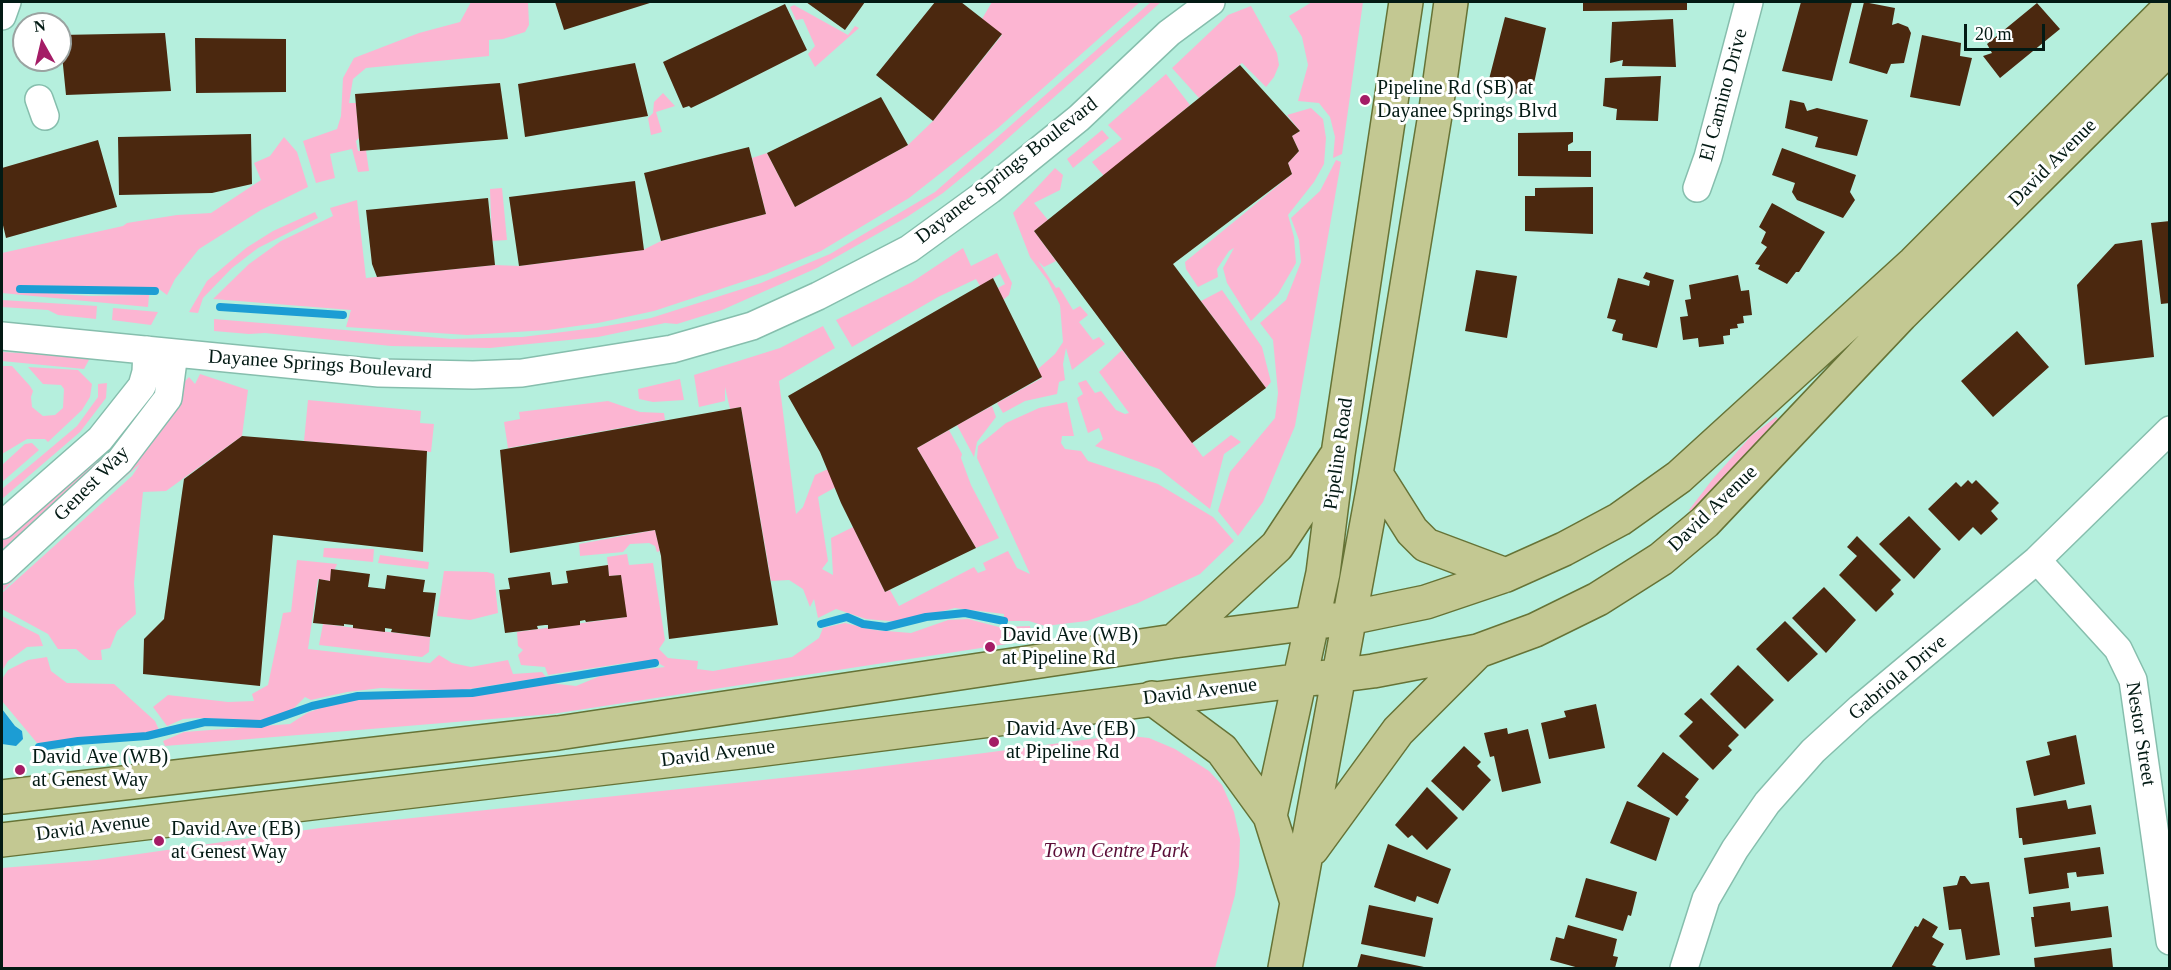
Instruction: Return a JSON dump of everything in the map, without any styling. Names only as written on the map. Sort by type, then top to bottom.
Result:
[{"type":"main road","name":"Pipeline Road","points":[[1297,899],[1270,816],[1323,573],[1338,454],[1406,2]]},
{"type":"main road","name":"Pipeline Road","points":[[1285,969],[1376,474],[1436,109],[1451,2]]},
{"type":"main road","name":"David Avenue","points":[[2,797],[558,733],[1173,641],[1312,624],[1426,602],[1506,575],[1564,549],[1620,519],[1679,477],[1914,263],[2169,7]]},
{"type":"main road","name":"David Avenue","points":[[2,840],[757,750],[1340,675],[1416,664],[1478,651],[1535,630],[1598,599],[1660,559],[1705,522],[1901,315],[2169,47]]},
{"type":"main road","points":[[1173,641],[1277,546],[1338,454]]},
{"type":"main road","points":[[1376,474],[1412,531],[1426,545],[1506,575]]},
{"type":"main road","points":[[1307,856],[1398,732],[1478,651]]},
{"type":"main road","points":[[1152,698],[1222,750],[1270,816]]},
{"type":"street","points":[[2,16],[7,2]]},
{"type":"street","name":"Dayanee Springs Boulevard","points":[[2,336],[379,373],[473,375],[522,373],[672,350],[752,326],[818,296],[909,249],[990,190],[1079,118],[1169,33],[1211,2]]},
{"type":"street","name":"El Camino Drive","points":[[1697,188],[1708,157],[1749,2]]},
{"type":"street","name":"Genest Way","points":[[2,525],[100,439],[142,386],[146,372],[147,350]]},
{"type":"street","name":"Genest Way","points":[[2,570],[120,461],[168,398],[174,353]]},
{"type":"street","name":"Gabriola Drive","points":[[1684,969],[1706,899],[1735,849],[1767,803],[1813,751],[1860,708],[2037,560],[2169,430]]},
{"type":"street","name":"Nestor Street","points":[[2037,560],[2118,648],[2133,681],[2169,941]]},
{"type":"green space","points":[[471,2],[528,2],[529,25],[525,32],[503,39],[489,40],[489,56],[366,68],[353,79],[349,103],[356,103],[359,138],[356,141],[358,151],[366,150],[369,171],[358,172],[352,149],[330,154],[335,178],[316,183],[303,141],[337,129],[341,116],[343,78],[354,58],[419,33],[460,22]]},
{"type":"green space","points":[[992,2],[1140,2],[998,128],[909,198],[821,251],[766,274],[654,311],[598,323],[548,330],[467,335],[346,327],[351,310],[213,299],[249,264],[281,241],[333,216],[330,208],[357,200],[366,278],[495,265],[519,266],[643,250],[661,241],[766,214],[752,158],[767,153],[795,207],[908,145],[933,121],[1002,35],[982,19]]},
{"type":"green space","points":[[1151,2],[1161,2],[988,156],[943,193],[907,217],[817,268],[722,310],[677,324],[665,323],[598,337],[490,348],[391,346],[265,333],[214,331],[214,319],[452,339],[522,337],[651,318],[761,283],[830,254],[935,192]]},
{"type":"green space","points":[[1312,2],[1363,2],[1342,154],[1333,158],[1335,137],[1330,117],[1319,103],[1298,101],[1308,65],[1302,37],[1289,16]]},
{"type":"green space","points":[[794,5],[848,35],[855,26],[859,28],[815,67],[808,54],[815,46],[803,19],[796,20],[790,7]]},
{"type":"green space","points":[[1251,6],[1277,53],[1279,65],[1274,77],[1266,87],[1242,63],[1199,98],[1172,68],[1228,15]]},
{"type":"green space","points":[[1166,74],[1190,105],[1104,176],[1092,162],[1122,139],[1108,125]]},
{"type":"green space","points":[[663,93],[675,106],[656,112],[662,132],[651,135],[648,118],[653,113],[654,102]]},
{"type":"green space","points":[[1311,108],[1323,119],[1326,138],[1324,164],[1314,182],[1288,215],[1294,237],[1296,263],[1278,294],[1251,321],[1227,283],[1223,268],[1234,248],[1229,251],[1217,269],[1218,277],[1198,287],[1186,269],[1185,262],[1292,174],[1288,163],[1299,151],[1292,136],[1300,131],[1287,115]]},
{"type":"green space","points":[[1102,130],[1109,138],[1073,168],[1067,159]]},
{"type":"green space","points":[[284,137],[297,152],[308,187],[261,210],[199,249],[175,279],[167,295],[159,289],[65,286],[20,285],[18,291],[89,296],[149,295],[148,307],[2,293],[2,253],[123,226],[127,223],[177,215],[211,213],[261,180],[254,163],[270,156]]},
{"type":"green space","points":[[1336,160],[1341,162],[1295,426],[1263,502],[1238,536],[1218,511],[1230,472],[1275,418],[1278,393],[1273,340],[1260,323],[1286,300],[1301,262],[1299,240],[1291,218],[1320,191]]},
{"type":"green space","points":[[1055,168],[1063,175],[1060,190],[1034,203],[1048,220],[1034,231],[1056,261],[1044,267],[1038,261],[1056,288],[1059,287],[1073,310],[1080,306],[1088,315],[1079,322],[1093,340],[1099,337],[1105,344],[1072,370],[1066,348],[1063,364],[1065,380],[1059,382],[1057,394],[1025,401],[1003,413],[997,403],[1042,378],[1038,369],[1055,354],[1063,342],[1060,305],[1048,281],[1030,257],[1013,213]]},
{"type":"green space","points":[[502,188],[507,240],[492,241],[490,189]]},
{"type":"green space","points":[[315,212],[318,218],[258,248],[232,268],[203,298],[198,313],[189,312],[207,281],[246,248],[273,231]]},
{"type":"green space","points":[[963,248],[971,266],[997,253],[1012,283],[1009,295],[1003,300],[998,288],[1005,284],[1000,274],[980,286],[976,279],[938,297],[852,347],[836,320],[912,282]]},
{"type":"green space","points":[[1222,290],[1262,347],[1271,382],[1266,388],[1201,301]]},
{"type":"green space","points":[[2,300],[97,306],[96,319],[58,315],[48,310],[2,307]]},
{"type":"green space","points":[[113,308],[158,312],[151,325],[112,320]]},
{"type":"green space","points":[[823,326],[835,348],[779,381],[796,514],[803,507],[815,475],[828,469],[836,487],[818,497],[828,561],[822,569],[833,575],[831,538],[853,527],[885,592],[890,590],[899,606],[974,567],[978,573],[986,570],[983,563],[1008,551],[1017,568],[1030,574],[977,458],[978,446],[1006,423],[1039,408],[1067,402],[1074,436],[1062,436],[1061,443],[1065,449],[1081,451],[1088,461],[1158,484],[1213,517],[1234,541],[1200,574],[1138,603],[1087,621],[1045,626],[1029,621],[1004,621],[1004,614],[955,608],[900,622],[866,619],[836,609],[818,618],[814,599],[810,607],[803,589],[789,580],[771,581],[741,407],[730,409],[725,387],[725,401],[699,407],[694,375],[780,348]]},
{"type":"green space","points":[[1122,350],[1203,457],[1231,435],[1241,442],[1224,454],[1210,509],[1159,469],[1095,446],[1103,439],[1099,428],[1088,433],[1077,398],[1083,394],[1078,383],[1086,380],[1095,393],[1101,391],[1116,410],[1125,414],[1129,413],[1099,372]]},
{"type":"green space","points":[[55,351],[90,358],[84,369],[2,361],[2,352],[40,354]]},
{"type":"green space","points":[[2,366],[12,366],[30,386],[33,391],[32,407],[43,416],[55,415],[63,408],[64,389],[61,385],[43,384],[28,367],[78,370],[92,384],[90,397],[82,410],[48,442],[45,439],[27,439],[2,454]]},
{"type":"green space","points":[[200,374],[248,390],[242,436],[166,491],[143,492],[134,583],[136,614],[117,631],[110,648],[101,650],[102,660],[89,660],[76,649],[58,649],[48,634],[2,609],[2,593],[132,476],[140,464],[46,547],[2,592],[2,579],[184,382],[189,377],[195,384]]},
{"type":"green space","points":[[680,379],[684,400],[653,402],[639,399],[638,389]]},
{"type":"green space","points":[[107,383],[106,398],[80,432],[2,499],[2,489],[77,426],[98,397],[98,384]]},
{"type":"green space","points":[[154,389],[154,394],[119,445],[2,550],[2,537]]},
{"type":"green space","points":[[308,400],[421,411],[420,423],[434,424],[431,452],[304,441]]},
{"type":"green space","points":[[608,401],[640,412],[664,413],[665,420],[508,448],[504,422],[520,419],[519,412]]},
{"type":"green space","points":[[992,406],[996,417],[977,442],[974,457],[957,425]]},
{"type":"green space","points":[[1776,417],[1778,419],[1691,512],[1689,510],[1712,480],[1751,436]]},
{"type":"green space","points":[[949,430],[962,454],[961,458],[971,485],[999,538],[976,548],[917,448]]},
{"type":"green space","points":[[32,443],[39,450],[2,482],[2,465],[25,444]]},
{"type":"green space","points":[[655,530],[660,551],[657,552],[655,546],[649,543],[630,544],[623,552],[580,556],[579,544]]},
{"type":"green space","points":[[324,548],[374,549],[373,562],[323,557]]},
{"type":"green space","points":[[627,554],[629,565],[653,563],[665,640],[659,649],[668,658],[698,661],[697,669],[713,671],[792,657],[819,638],[823,628],[845,623],[874,630],[911,633],[948,620],[968,619],[999,627],[1030,626],[1033,640],[552,714],[165,746],[163,741],[184,732],[290,724],[307,713],[334,703],[385,696],[471,696],[549,683],[576,686],[605,674],[665,667],[655,661],[632,662],[548,675],[545,667],[521,665],[518,655],[523,650],[518,646],[517,632],[626,617],[621,575],[609,576],[607,557]]},
{"type":"green space","points":[[380,555],[429,562],[428,569],[378,563]]},
{"type":"green space","points":[[297,560],[337,564],[330,581],[318,579],[308,649],[430,663],[439,655],[452,663],[471,667],[508,660],[513,674],[542,672],[546,677],[457,691],[381,688],[347,692],[311,700],[305,697],[294,708],[275,718],[254,721],[183,719],[167,726],[153,707],[168,695],[228,702],[254,701],[252,694],[268,685],[283,613],[291,612]]},
{"type":"green space","points":[[444,571],[494,574],[498,613],[470,620],[437,616]]},
{"type":"green space","points":[[2,616],[39,635],[43,646],[27,647],[8,661],[2,671]]},
{"type":"green space","points":[[323,624],[430,637],[429,652],[422,657],[319,645]]},
{"type":"green space","points":[[47,657],[51,671],[67,683],[114,684],[155,721],[160,732],[37,743],[2,701],[2,679],[8,670],[28,660]]},
{"type":"green space","name":"Town Centre Park","points":[[1121,735],[1149,738],[1175,749],[1209,771],[1222,785],[1234,812],[1240,839],[1239,866],[1235,895],[1215,968],[2,968],[2,868],[97,860],[320,828],[855,770]]},
{"type":"water","points":[[2,709],[15,726],[22,731],[23,739],[16,746],[2,744]]},
{"type":"building","points":[[555,2],[653,2],[564,30]]},
{"type":"building","points":[[806,2],[865,2],[845,30]]},
{"type":"building","points":[[935,2],[961,2],[1002,34],[933,121],[876,75]]},
{"type":"building","points":[[1583,2],[1687,2],[1687,10],[1583,11]]},
{"type":"building","points":[[1801,2],[1852,2],[1832,81],[1782,71]]},
{"type":"building","points":[[1864,2],[1895,8],[1892,25],[1898,23],[1908,27],[1911,33],[1904,63],[1891,64],[1887,74],[1849,63]]},
{"type":"building","points":[[2037,3],[2060,29],[2000,78],[1983,56],[1992,53],[1987,44]]},
{"type":"building","points":[[785,4],[807,50],[691,108],[689,106],[683,108],[663,62]]},
{"type":"building","points":[[1505,17],[1546,28],[1531,97],[1487,87]]},
{"type":"building","points":[[1673,19],[1676,67],[1622,66],[1623,60],[1610,63],[1612,22]]},
{"type":"building","points":[[165,33],[171,91],[66,95],[64,72],[72,72],[72,35]]},
{"type":"building","points":[[1922,35],[1961,43],[1960,56],[1972,58],[1960,106],[1910,97]]},
{"type":"building","points":[[195,38],[286,39],[286,92],[196,93]]},
{"type":"building","points":[[635,63],[648,116],[525,137],[518,84]]},
{"type":"building","points":[[1240,65],[1300,131],[1292,136],[1299,151],[1288,163],[1292,174],[1173,264],[1266,388],[1192,443],[1034,231]]},
{"type":"building","points":[[1661,76],[1658,121],[1616,120],[1617,109],[1603,106],[1605,78]]},
{"type":"building","points":[[500,83],[508,139],[360,151],[355,94]]},
{"type":"building","points":[[881,97],[908,145],[795,207],[767,153]]},
{"type":"building","points":[[1790,100],[1804,103],[1807,111],[1817,108],[1868,120],[1857,156],[1815,147],[1818,137],[1785,128]]},
{"type":"building","points":[[1573,132],[1573,142],[1568,145],[1568,151],[1591,151],[1591,177],[1518,176],[1518,133]]},
{"type":"building","points":[[251,134],[252,184],[212,193],[119,195],[118,137]]},
{"type":"building","points":[[98,140],[117,207],[6,238],[2,221],[2,168]]},
{"type":"building","points":[[749,147],[766,214],[661,241],[644,173]]},
{"type":"building","points":[[1782,148],[1856,175],[1850,192],[1855,200],[1843,218],[1797,200],[1792,192],[1795,183],[1772,175]]},
{"type":"building","points":[[635,181],[644,250],[519,266],[509,197]]},
{"type":"building","points":[[1593,187],[1593,234],[1525,231],[1525,196],[1535,196],[1535,188]]},
{"type":"building","points":[[488,198],[495,265],[377,277],[372,264],[366,210]]},
{"type":"building","points":[[1772,203],[1825,232],[1799,272],[1796,272],[1787,284],[1758,269],[1760,265],[1755,264],[1767,247],[1761,243],[1766,232],[1759,227]]},
{"type":"building","points":[[2170,221],[2170,303],[2161,304],[2151,223]]},
{"type":"building","points":[[2142,240],[2154,357],[2085,365],[2077,285],[2115,244]]},
{"type":"building","points":[[1476,270],[1517,276],[1507,338],[1465,331]]},
{"type":"building","points":[[1646,272],[1674,280],[1657,348],[1622,340],[1623,334],[1612,331],[1616,320],[1607,318],[1618,278],[1649,286],[1650,281],[1643,278]]},
{"type":"building","points":[[1738,275],[1741,291],[1749,290],[1752,315],[1743,316],[1744,323],[1737,324],[1738,328],[1730,329],[1730,335],[1723,336],[1724,344],[1699,347],[1698,338],[1683,340],[1680,317],[1688,316],[1685,300],[1691,299],[1689,285]]},
{"type":"building","points":[[993,278],[1042,377],[917,448],[976,548],[885,592],[841,503],[820,452],[788,396]]},
{"type":"building","points":[[2017,331],[2049,367],[1993,417],[1961,381]]},
{"type":"building","points":[[741,407],[778,625],[669,639],[661,556],[655,530],[510,553],[500,450]]},
{"type":"building","points":[[242,436],[427,451],[423,552],[273,535],[260,686],[143,674],[144,639],[164,619],[184,479]]},
{"type":"building","points":[[1968,480],[1972,484],[1976,480],[1999,503],[1991,511],[1998,519],[1981,535],[1973,527],[1959,541],[1928,509],[1956,482],[1961,487]]},
{"type":"building","points":[[1909,516],[1941,549],[1914,579],[1879,544]]},
{"type":"building","points":[[1857,536],[1901,580],[1891,590],[1894,594],[1876,612],[1839,575],[1857,556],[1847,547]]},
{"type":"building","points":[[608,565],[609,576],[621,575],[627,617],[586,622],[585,620],[580,621],[580,625],[548,629],[548,625],[537,626],[538,629],[505,633],[499,590],[510,589],[508,578],[550,572],[552,585],[568,583],[566,571]]},
{"type":"building","points":[[331,569],[370,574],[368,587],[385,589],[387,575],[425,580],[423,592],[436,593],[430,637],[391,632],[392,629],[385,628],[385,632],[353,628],[353,625],[313,623],[319,579],[330,581]]},
{"type":"building","points":[[1824,587],[1856,620],[1826,653],[1792,618]]},
{"type":"building","points":[[1785,621],[1818,654],[1788,682],[1756,649]]},
{"type":"building","points":[[1738,665],[1774,700],[1745,729],[1710,694]]},
{"type":"building","points":[[1701,698],[1739,735],[1728,746],[1732,750],[1713,770],[1679,736],[1693,722],[1684,714]]},
{"type":"building","points":[[1596,704],[1605,748],[1549,759],[1541,723],[1566,717],[1564,711]]},
{"type":"building","points":[[1507,728],[1508,734],[1528,729],[1541,783],[1502,792],[1494,756],[1490,757],[1484,733]]},
{"type":"building","points":[[2076,735],[2085,784],[2034,796],[2026,761],[2050,755],[2047,742]]},
{"type":"building","points":[[1464,746],[1481,762],[1477,766],[1491,780],[1463,811],[1431,781]]},
{"type":"building","points":[[1663,752],[1699,779],[1685,797],[1689,800],[1677,816],[1637,786]]},
{"type":"building","points":[[1427,787],[1458,818],[1427,850],[1412,835],[1408,838],[1395,825]]},
{"type":"building","points":[[2066,800],[2068,809],[2091,805],[2096,834],[2023,845],[2022,838],[2019,838],[2016,808]]},
{"type":"building","points":[[1627,801],[1670,818],[1656,861],[1610,843]]},
{"type":"building","points":[[1388,844],[1451,869],[1438,904],[1417,896],[1415,902],[1374,887]]},
{"type":"building","points":[[2100,847],[2104,874],[2077,877],[2076,872],[2067,873],[2069,888],[2029,894],[2024,858]]},
{"type":"building","points":[[1960,876],[1965,876],[1971,884],[1989,882],[2000,955],[1966,960],[1961,929],[1949,930],[1943,887],[1957,885]]},
{"type":"building","points":[[1586,878],[1637,892],[1631,916],[1628,915],[1623,931],[1575,917]]},
{"type":"building","points":[[2070,902],[2071,911],[2108,906],[2112,937],[2035,947],[2031,917],[2034,917],[2033,907]]},
{"type":"building","points":[[1369,905],[1433,918],[1425,957],[1361,944]]},
{"type":"building","points":[[1923,918],[1938,927],[1932,937],[1944,944],[1932,965],[1939,968],[1891,968],[1915,926],[1918,927]]},
{"type":"building","points":[[1568,925],[1617,939],[1613,956],[1618,957],[1615,968],[1579,968],[1550,960],[1556,937],[1564,939]]},
{"type":"building","points":[[2111,948],[2113,968],[2035,968],[2034,958]]},
{"type":"building","points":[[1361,954],[1424,967],[1424,968],[1357,968]]},
{"type":"waterway","points":[[20,289],[155,291]]},
{"type":"waterway","points":[[220,307],[343,315]]},
{"type":"waterway","points":[[821,624],[847,617],[863,624],[886,627],[926,617],[965,613],[1004,621]]},
{"type":"waterway","points":[[39,747],[78,741],[147,736],[205,722],[261,724],[312,706],[358,696],[472,693],[655,663]]},
{"type":"place","name":"Pipeline Rd (SB) at Dayanee Springs Blvd","points":[[1365,100]]},
{"type":"place","name":"David Ave (WB) at Pipeline Rd","points":[[990,647]]},
{"type":"place","name":"David Ave (EB) at Pipeline Rd","points":[[994,742]]},
{"type":"place","name":"David Ave (WB) at Genest Way","points":[[20,770]]},
{"type":"place","name":"David Ave (EB) at Genest Way","points":[[159,841]]}]
